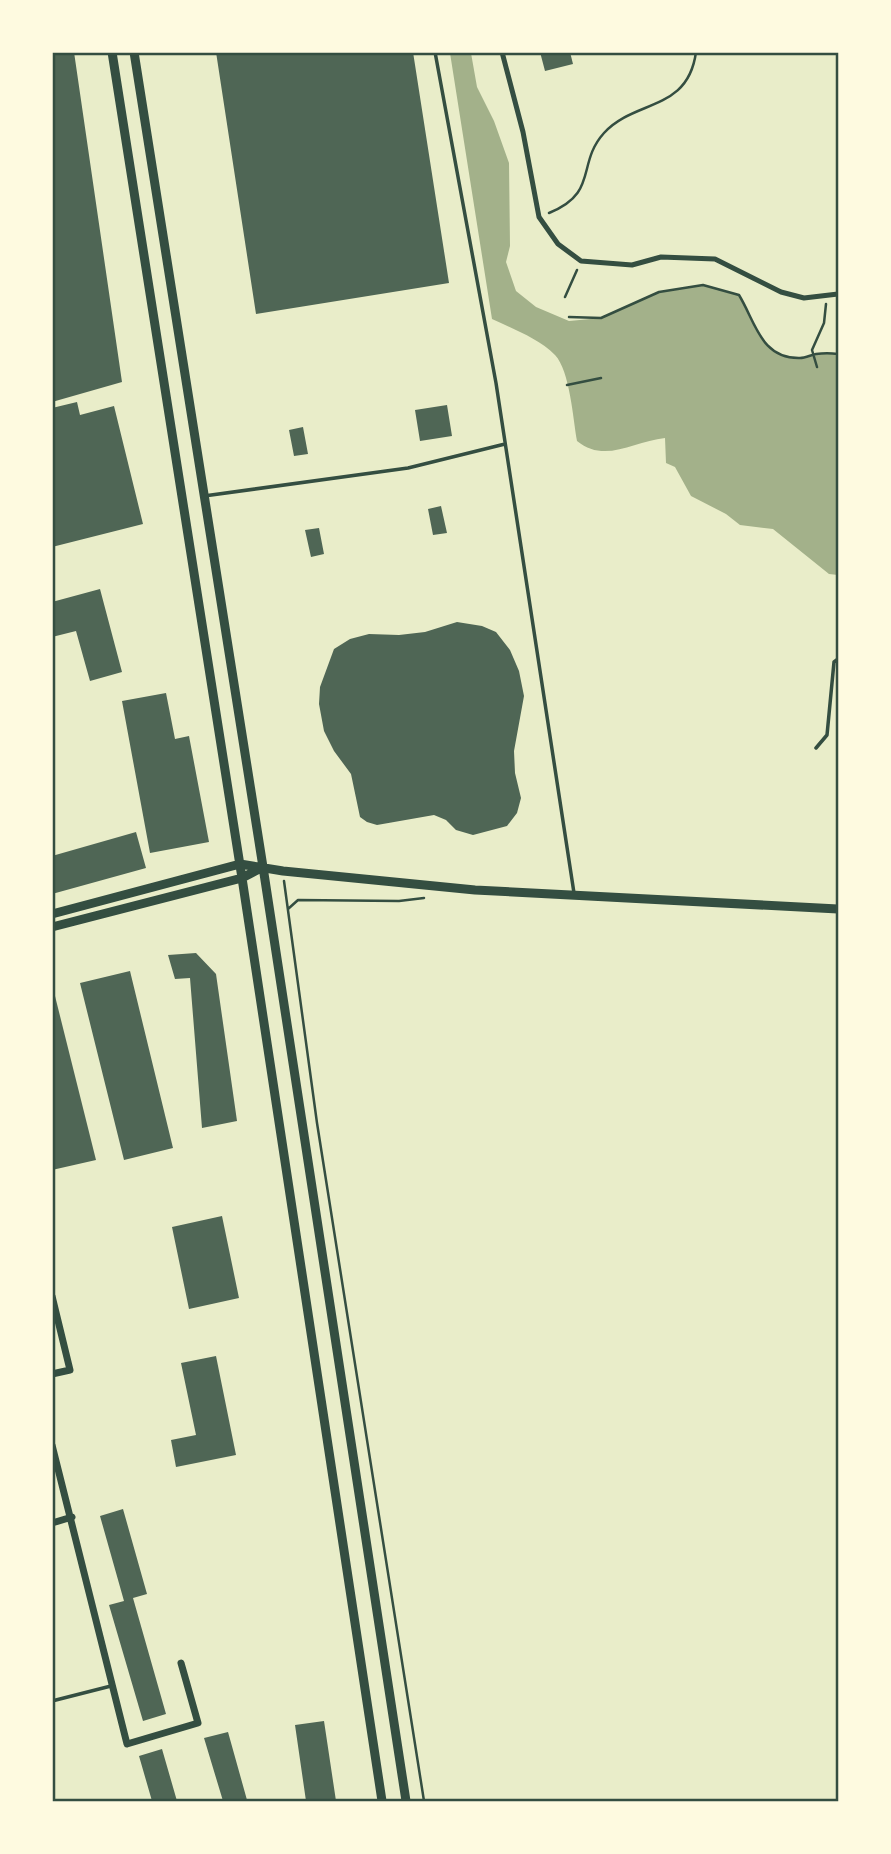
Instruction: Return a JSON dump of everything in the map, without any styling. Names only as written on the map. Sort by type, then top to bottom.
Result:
[{"type":"street","points":[[112,52],[240,864],[382,1801]]},
{"type":"street","points":[[134,52],[263,867],[406,1801]]},
{"type":"street","points":[[502,52],[523,132],[539,217],[558,243],[581,261],[632,265],[661,257],[715,259],[780,292],[804,298],[838,294]]},
{"type":"street","points":[[52,914],[240,864],[283,871],[475,890],[838,909]]},
{"type":"street","points":[[52,927],[242,878],[263,867]]},
{"type":"street","points":[[52,1296],[71,1370],[52,1374]]},
{"type":"street","points":[[52,1445],[127,1744],[198,1723],[181,1662]]},
{"type":"street","points":[[52,1523],[72,1517]]},
{"type":"lane","points":[[435,52],[496,383],[575,895]]},
{"type":"lane","points":[[204,496],[408,468],[505,444]]},
{"type":"lane","points":[[816,748],[827,735],[834,662],[838,659]]},
{"type":"lane","points":[[52,1701],[113,1685]]},
{"type":"path","points":[[539,217],[563,207],[576,197],[583,187],[596,144],[605,132],[617,122],[665,100],[678,91],[688,79],[696,52]]},
{"type":"path","points":[[565,297],[581,261]]},
{"type":"path","points":[[569,317],[601,318],[659,292],[704,285],[739,295],[752,316],[761,339],[777,355],[802,358],[814,354],[838,354]]},
{"type":"path","points":[[817,367],[813,350],[827,312],[825,295]]},
{"type":"path","points":[[566,385],[601,378]]},
{"type":"path","points":[[283,871],[317,1123],[424,1801]]},
{"type":"shaded area","points":[[450,53],[471,53],[477,87],[494,121],[509,163],[510,246],[506,262],[516,291],[536,307],[569,321],[601,318],[659,292],[703,285],[739,295],[761,337],[776,353],[800,358],[838,354],[838,575],[829,574],[773,529],[740,525],[726,514],[691,496],[675,467],[666,463],[665,438],[609,451],[588,448],[577,441],[567,383],[560,362],[548,349],[533,339],[492,319]]},
{"type":"building","points":[[52,52],[74,52],[122,382],[52,402]]},
{"type":"building","points":[[216,52],[413,52],[449,283],[256,314]]},
{"type":"building","points":[[540,52],[570,52],[573,64],[545,71]]},
{"type":"building","points":[[77,402],[80,415],[114,406],[143,524],[52,547],[52,408]]},
{"type":"building","points":[[447,405],[452,436],[420,441],[415,410]]},
{"type":"building","points":[[303,427],[308,454],[294,456],[289,430]]},
{"type":"building","points":[[441,506],[447,533],[433,535],[428,509]]},
{"type":"building","points":[[319,528],[324,554],[311,557],[305,530]]},
{"type":"building","points":[[100,589],[122,672],[90,681],[76,631],[52,637],[52,602]]},
{"type":"building","points":[[457,622],[482,626],[496,632],[510,650],[519,671],[524,696],[514,751],[515,773],[521,798],[517,813],[507,826],[473,835],[456,830],[446,820],[434,815],[377,825],[367,822],[360,817],[351,774],[334,751],[324,731],[319,704],[320,687],[334,649],[350,639],[369,634],[425,632]]},
{"type":"building","points":[[166,693],[175,739],[189,736],[209,842],[150,853],[122,701]]},
{"type":"building","points":[[136,832],[146,868],[52,894],[52,856]]},
{"type":"building","points":[[196,953],[216,974],[237,1121],[202,1128],[190,978],[175,979],[168,955]]},
{"type":"building","points":[[130,971],[173,1148],[124,1160],[80,983]]},
{"type":"building","points":[[52,989],[96,1160],[52,1170]]},
{"type":"building","points":[[222,1216],[239,1298],[189,1309],[172,1227]]},
{"type":"building","points":[[216,1356],[236,1455],[176,1467],[171,1440],[196,1435],[181,1363]]},
{"type":"building","points":[[123,1509],[147,1594],[133,1598],[166,1714],[143,1721],[109,1605],[124,1601],[100,1516]]},
{"type":"building","points":[[324,1721],[336,1801],[306,1801],[295,1725]]},
{"type":"building","points":[[228,1732],[247,1800],[223,1801],[204,1738]]},
{"type":"building","points":[[162,1749],[177,1801],[152,1801],[139,1756]]}]
